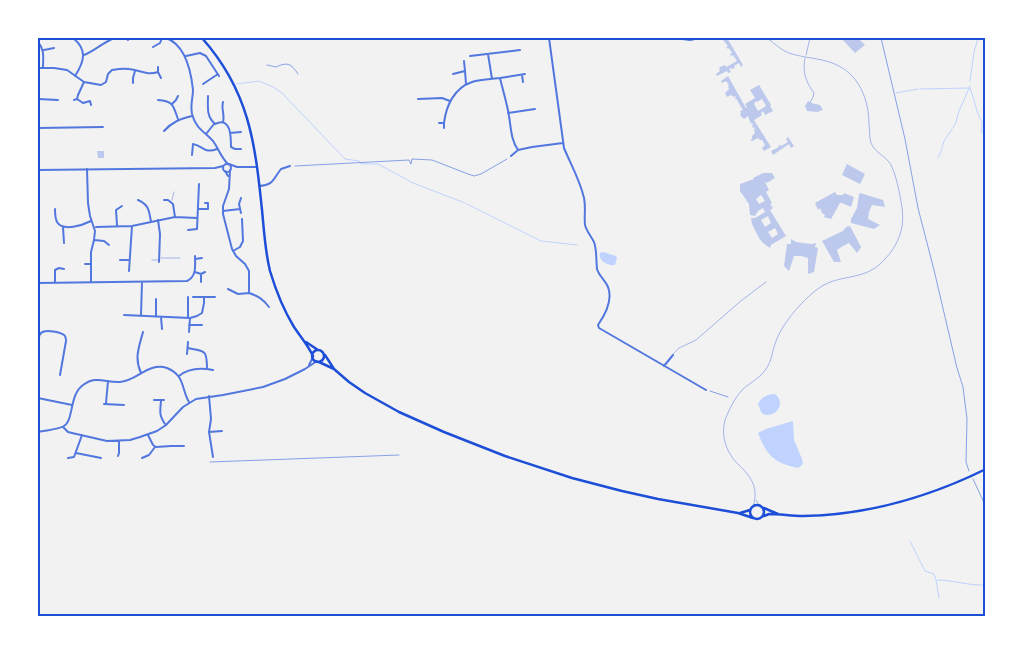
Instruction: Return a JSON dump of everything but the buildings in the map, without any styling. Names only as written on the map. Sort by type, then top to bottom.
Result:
[{"type":"main road","points":[[202,38],[224,68],[238,93],[249,124],[257,167],[267,254],[281,302],[286,314],[313,356],[318,362],[334,369]]},
{"type":"main road","points":[[304,342],[318,350],[322,350],[334,369],[365,393],[399,412],[470,442],[522,462],[572,478],[622,491],[738,514],[759,520],[769,514],[812,515],[880,507],[919,496],[986,469]]},
{"type":"main road","points":[[313,356],[314,352],[318,350]]},
{"type":"main road","points":[[318,362],[323,359],[324,353]]},
{"type":"main road","points":[[738,514],[760,506],[779,514]]},
{"type":"main road","points":[[760,506],[764,511],[764,516]]},
{"type":"main road","points":[[750,510],[750,515],[753,518]]},
{"type":"street","points":[[73,38],[84,55],[82,65],[76,76]]},
{"type":"street","points":[[84,55],[114,38]]},
{"type":"street","points":[[153,47],[160,43],[162,38]]},
{"type":"street","points":[[166,38],[176,43],[186,56],[193,92],[191,102],[192,116],[197,126],[211,139],[231,168],[229,189],[223,211],[233,251],[249,271],[249,293]]},
{"type":"street","points":[[549,38],[564,143],[584,198],[585,223],[595,246],[597,269],[608,286],[609,294],[606,309],[598,327],[706,390]]},
{"type":"street","points":[[675,38],[690,40],[700,38]]},
{"type":"street","points":[[38,42],[42,47],[43,53],[42,68]]},
{"type":"street","points":[[42,50],[54,48]]},
{"type":"street","points":[[470,56],[520,50]]},
{"type":"street","points":[[186,56],[200,53],[206,56],[218,75],[203,84]]},
{"type":"street","points":[[488,54],[492,79]]},
{"type":"street","points":[[464,61],[466,84]]},
{"type":"street","points":[[158,67],[161,78]]},
{"type":"street","points":[[38,68],[66,70],[84,82],[101,86],[105,84],[108,74],[112,70],[130,69],[147,74],[158,72]]},
{"type":"street","points":[[133,83],[136,70]]},
{"type":"street","points":[[453,74],[465,71]]},
{"type":"street","points":[[444,128],[450,101],[454,94],[466,84],[525,74]]},
{"type":"street","points":[[522,75],[523,82]]},
{"type":"street","points":[[500,78],[512,136],[518,150]]},
{"type":"street","points":[[77,99],[84,82]]},
{"type":"street","points":[[172,104],[178,96]]},
{"type":"street","points":[[208,96],[208,114],[214,124]]},
{"type":"street","points":[[418,99],[442,98],[450,101]]},
{"type":"street","points":[[38,99],[58,100]]},
{"type":"street","points":[[77,99],[83,103],[90,102],[91,105]]},
{"type":"street","points":[[158,100],[167,101],[172,104],[178,119]]},
{"type":"street","points":[[223,102],[225,116],[223,122]]},
{"type":"street","points":[[508,113],[535,109]]},
{"type":"street","points":[[164,131],[178,119],[192,116]]},
{"type":"street","points":[[206,134],[214,124],[223,122],[227,125],[230,133],[231,147],[241,149]]},
{"type":"street","points":[[439,123],[444,123]]},
{"type":"street","points":[[38,128],[103,127]]},
{"type":"street","points":[[230,133],[241,132]]},
{"type":"street","points":[[511,156],[518,150],[564,143]]},
{"type":"street","points":[[192,155],[192,144],[211,152],[217,149]]},
{"type":"street","points":[[223,159],[223,166],[229,178]]},
{"type":"street","points":[[38,170],[211,168],[228,164],[237,167],[257,167]]},
{"type":"street","points":[[259,186],[268,185],[274,180],[281,168],[290,166]]},
{"type":"street","points":[[211,168],[225,171],[237,167]]},
{"type":"street","points":[[87,169],[88,203],[95,228],[90,264],[91,282]]},
{"type":"street","points":[[188,230],[197,229],[199,184]]},
{"type":"street","points":[[241,198],[239,204],[241,213]]},
{"type":"street","points":[[138,200],[146,204],[151,222]]},
{"type":"street","points":[[164,200],[168,200],[173,204],[175,217]]},
{"type":"street","points":[[198,209],[208,209],[208,202],[205,202]]},
{"type":"street","points":[[117,226],[116,210],[122,206]]},
{"type":"street","points":[[223,211],[240,209]]},
{"type":"street","points":[[55,210],[55,220],[59,225],[80,226],[92,220]]},
{"type":"street","points":[[95,228],[132,226],[175,217],[197,218]]},
{"type":"street","points":[[233,251],[242,245],[242,219]]},
{"type":"street","points":[[158,220],[160,234],[159,260]]},
{"type":"street","points":[[63,226],[64,243]]},
{"type":"street","points":[[129,271],[132,226]]},
{"type":"street","points":[[94,240],[104,241],[109,245]]},
{"type":"street","points":[[38,283],[187,281],[195,272],[195,258],[202,258]]},
{"type":"street","points":[[120,260],[129,260]]},
{"type":"street","points":[[84,264],[90,264]]},
{"type":"street","points":[[55,283],[55,270],[59,268],[64,269]]},
{"type":"street","points":[[195,272],[201,274],[205,272]]},
{"type":"street","points":[[201,274],[201,282]]},
{"type":"street","points":[[140,316],[142,282]]},
{"type":"street","points":[[228,289],[238,294],[249,293],[260,297],[269,307]]},
{"type":"street","points":[[188,296],[189,332]]},
{"type":"street","points":[[193,297],[215,297]]},
{"type":"street","points":[[124,315],[156,317],[197,316],[202,313],[204,297]]},
{"type":"street","points":[[156,300],[156,317]]},
{"type":"street","points":[[162,317],[162,329]]},
{"type":"street","points":[[190,325],[202,325]]},
{"type":"street","points":[[38,346],[41,332],[45,331],[66,336],[60,375]]},
{"type":"street","points":[[141,373],[136,359],[143,332]]},
{"type":"street","points":[[136,340],[140,341]]},
{"type":"street","points":[[187,354],[188,342]]},
{"type":"street","points":[[188,348],[202,350],[206,354],[207,369]]},
{"type":"street","points":[[664,366],[673,355]]},
{"type":"street","points":[[308,367],[313,356]]},
{"type":"street","points":[[63,427],[68,432],[106,441],[130,440],[148,435],[166,425],[183,407],[196,399],[263,387],[285,379],[318,362]]},
{"type":"street","points":[[38,432],[63,427],[67,424],[75,395],[89,381],[128,381],[149,369],[162,367],[172,371],[181,381],[189,402]]},
{"type":"street","points":[[178,376],[199,368],[213,370]]},
{"type":"street","points":[[108,381],[105,403],[124,405]]},
{"type":"street","points":[[209,396],[211,419],[208,432],[213,458]]},
{"type":"street","points":[[38,398],[72,405]]},
{"type":"street","points":[[154,400],[164,400]]},
{"type":"street","points":[[161,401],[160,414],[166,425]]},
{"type":"street","points":[[208,432],[222,431]]},
{"type":"street","points":[[148,435],[154,447]]},
{"type":"street","points":[[68,458],[74,457],[82,436]]},
{"type":"street","points":[[118,440],[118,456]]},
{"type":"street","points":[[154,447],[184,446]]},
{"type":"street","points":[[142,458],[149,455],[154,447]]},
{"type":"street","points":[[76,453],[101,458]]},
{"type":"lane","points":[[753,507],[755,490],[752,483],[727,447],[724,431],[726,415],[739,394],[768,367],[776,341],[784,326],[811,294],[830,282],[863,274],[876,267],[896,245],[903,226],[902,206],[895,175],[888,160],[872,145],[868,108],[859,85],[851,74],[839,65],[785,51],[767,38]]},
{"type":"lane","points":[[810,38],[803,71],[808,85],[814,93],[810,102]]},
{"type":"lane","points":[[171,202],[174,192]]},
{"type":"lane","points":[[152,260],[180,258]]},
{"type":"lane","points":[[673,355],[679,348],[699,337],[766,282]]},
{"type":"lane","points":[[755,498],[760,506]]},
{"type":"path","points":[[881,38],[905,139],[918,208],[963,387],[967,418],[966,462],[970,473]]},
{"type":"path","points":[[267,65],[276,67],[284,63],[289,64],[298,74]]},
{"type":"path","points":[[290,166],[409,160],[410,164],[412,159],[432,160],[474,176],[482,174],[511,156]]},
{"type":"path","points":[[710,391],[728,397]]},
{"type":"path","points":[[210,462],[400,455]]},
{"type":"path","points":[[972,478],[986,508]]},
{"type":"water","points":[[603,252],[616,256],[615,265],[602,261],[600,253]]},
{"type":"water","points":[[775,394],[779,398],[779,407],[773,414],[765,415],[761,412],[758,404],[765,396]]},
{"type":"water","points":[[793,421],[794,440],[803,464],[798,468],[783,464],[772,457],[758,433]]},
{"type":"waterway","points":[[970,81],[978,38]]},
{"type":"waterway","points":[[236,84],[259,81],[282,93],[345,159],[359,161],[361,164],[378,164],[413,183],[465,203]]},
{"type":"waterway","points":[[953,128],[970,86]]},
{"type":"waterway","points":[[920,89],[970,88],[982,122],[981,131],[986,135]]},
{"type":"waterway","points":[[896,93],[918,89]]},
{"type":"waterway","points":[[942,148],[952,129]]},
{"type":"waterway","points":[[938,158],[942,149]]},
{"type":"waterway","points":[[467,204],[541,241],[577,245]]},
{"type":"waterway","points":[[910,541],[925,571],[934,574],[939,598]]},
{"type":"waterway","points":[[937,580],[986,585]]}]
